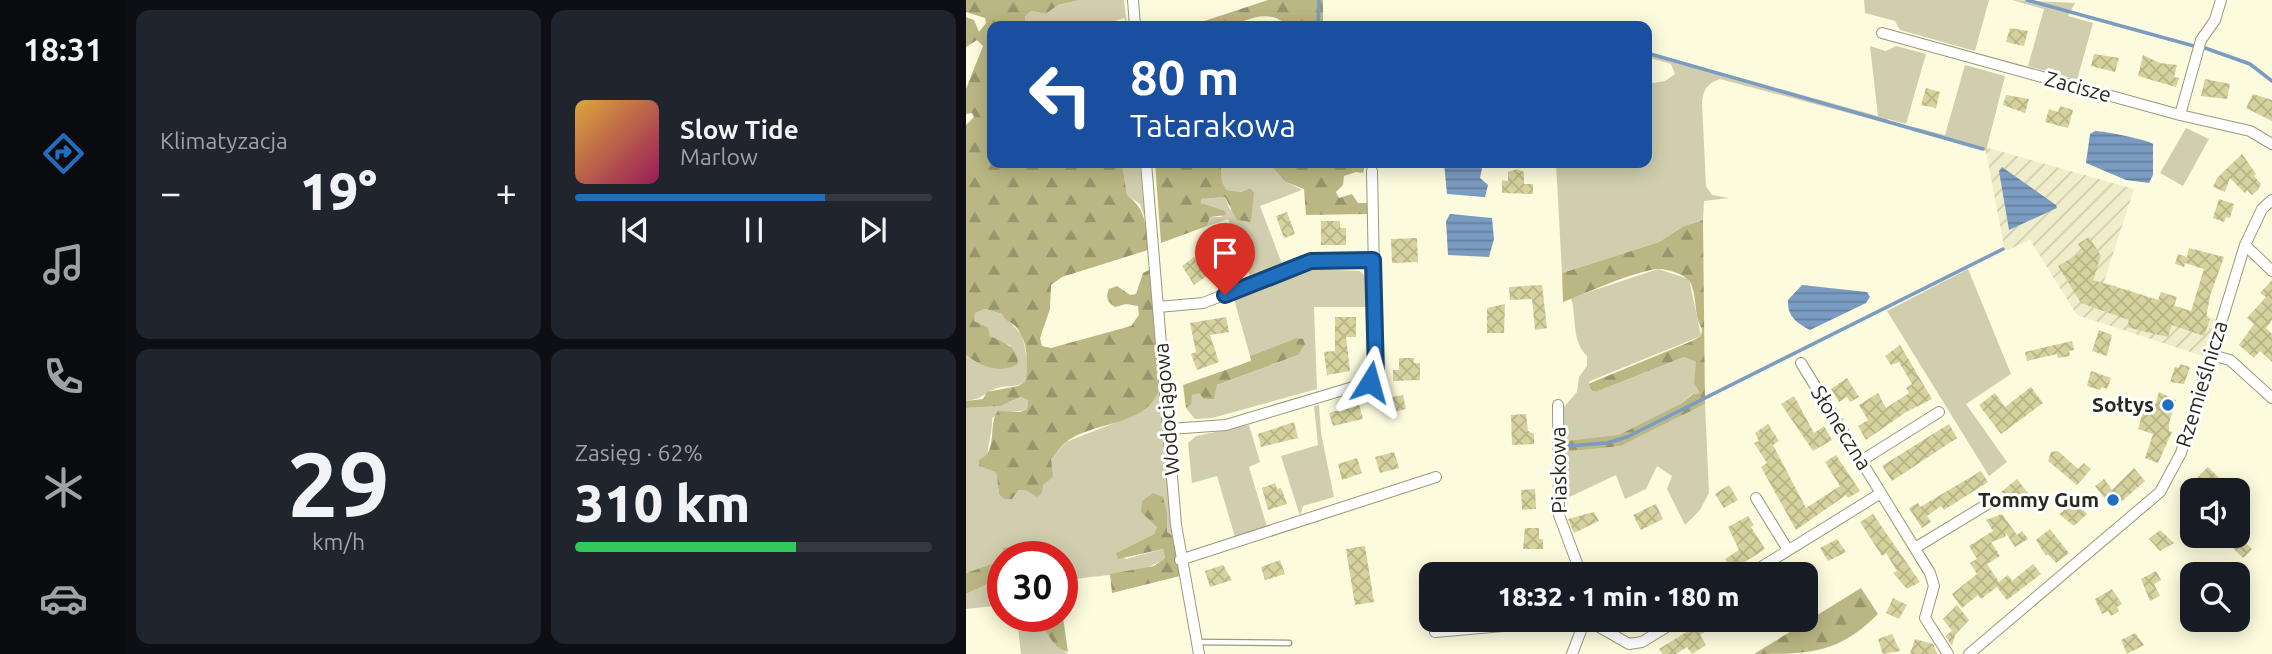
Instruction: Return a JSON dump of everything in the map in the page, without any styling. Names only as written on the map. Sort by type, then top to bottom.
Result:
[{"type":"street","points":[[1133,0],[1135,21]]},
{"type":"street","points":[[2180,115],[2201,40],[2215,20],[2221,0]]},
{"type":"street","name":"Zacisze","points":[[1882,33],[2180,115],[2250,131],[2272,144]]},
{"type":"street","name":"Wodociągowa","points":[[1146,168],[1181,560],[1199,654]]},
{"type":"street","points":[[1170,429],[1226,425],[1370,382],[1376,373],[1372,171]]},
{"type":"street","name":"Rzemieślnicza","points":[[1969,654],[2160,492],[2181,453],[2245,245],[2262,209],[2272,200]]},
{"type":"street","points":[[2245,245],[2272,271]]},
{"type":"street","points":[[1158,307],[1203,303],[1311,261],[1373,260]]},
{"type":"street","points":[[2211,355],[2231,360],[2272,398]]},
{"type":"street","name":"Słoneczna","points":[[1801,363],[1934,582],[1925,618],[1948,654]]},
{"type":"street","name":"Piaskowa","points":[[1558,405],[1559,515],[1577,562]]},
{"type":"street","points":[[1861,461],[1939,412]]},
{"type":"street","points":[[1181,560],[1436,477]]},
{"type":"street","points":[[1769,562],[1881,493]]},
{"type":"street","points":[[1756,498],[1788,550]]},
{"type":"street","points":[[1915,548],[1994,500]]},
{"type":"street","points":[[1572,654],[1581,632]]},
{"type":"street","points":[[1608,632],[1629,644],[1642,642],[1658,632]]},
{"type":"lane","points":[[1197,642],[1289,643]]},
{"type":"shaded area","points":[[1080,0],[1124,0],[1127,21],[1124,18],[1115,21],[1025,21],[1031,11],[1046,14],[1058,5]]},
{"type":"shaded area","points":[[1864,0],[1989,0],[1975,51],[1900,30],[1895,21],[1865,13]]},
{"type":"shaded area","points":[[2012,0],[2075,3],[2068,16],[2093,23],[2077,80],[2028,66],[2044,9]]},
{"type":"shaded area","points":[[1870,46],[1886,51],[1896,46],[1926,54],[1906,124],[1888,119],[1886,123],[1720,79],[1706,88],[1703,94],[1706,186],[1712,195],[1729,198],[1704,201],[1703,220],[1684,226],[1659,242],[1562,273],[1556,168],[1652,168],[1652,83],[1665,81],[1675,74],[1671,64],[1652,58],[1652,53],[1878,116]]},
{"type":"shaded area","points":[[1965,65],[2005,76],[1986,151],[1913,131],[1914,127],[1945,135]]},
{"type":"shaded area","points":[[2186,128],[2209,139],[2183,186],[2160,173]]},
{"type":"shaded area","points":[[1985,147],[2134,189],[2104,282],[2216,319],[2203,356],[2077,315],[2030,240],[2005,251]]},
{"type":"shaded area","points":[[1123,168],[1140,168],[1145,219],[1140,204],[1127,195]]},
{"type":"shaded area","points":[[1221,168],[1273,168],[1286,182],[1302,190],[1260,206],[1282,264],[1250,276],[1228,219],[1207,226],[1210,217],[1222,217],[1217,210],[1201,203],[1201,199],[1225,197],[1230,210],[1250,188],[1241,192],[1227,190],[1222,182]]},
{"type":"shaded area","points":[[1311,269],[1360,271],[1367,278],[1367,307],[1314,307],[1317,389],[1212,418],[1195,419],[1186,408],[1191,405],[1191,395],[1298,355],[1296,338],[1250,356],[1234,299]]},
{"type":"shaded area","points":[[1658,269],[1689,279],[1701,336],[1590,381],[1588,385],[1598,391],[1684,357],[1696,362],[1700,393],[1692,394],[1682,403],[1619,436],[1565,441],[1563,408],[1577,392],[1579,377],[1587,366],[1587,356],[1576,336],[1571,298]]},
{"type":"shaded area","points":[[1968,269],[2011,374],[1966,404],[2007,462],[1989,476],[1887,311]]},
{"type":"shaded area","points":[[985,309],[1002,314],[1022,335],[1028,363],[1025,382],[997,388],[981,397],[966,401],[966,355],[970,358],[1011,346],[990,336],[988,327],[974,321],[975,313]]},
{"type":"shaded area","points":[[1160,386],[1173,536],[1167,532],[1167,513],[1154,521],[1157,527],[1154,534],[1116,553],[1126,559],[1163,549],[1165,558],[1134,571],[1078,579],[1078,541],[987,541],[987,566],[966,573],[966,408],[1001,406],[1022,397],[1028,400],[1027,409],[992,418],[989,468],[996,472],[999,494],[1012,499],[1019,490],[1043,485],[1051,459],[1066,442],[1122,420]]},
{"type":"shaded area","points":[[1705,404],[1709,493],[1700,510],[1685,525],[1667,489],[1672,476],[1657,466],[1646,489],[1625,499],[1616,475],[1565,499],[1564,452],[1621,446]]},
{"type":"shaded area","points":[[1319,405],[1321,433],[1334,497],[1303,506],[1300,516],[1281,456],[1318,445],[1314,406]]},
{"type":"shaded area","points":[[1249,425],[1260,462],[1249,467],[1267,527],[1235,537],[1217,476],[1192,483],[1188,443],[1196,436]]},
{"type":"shaded area","points":[[987,584],[987,607],[966,609],[966,594]]},
{"type":"shaded area","points":[[1018,632],[1047,632],[1068,654],[1021,654]]},
{"type":"green space","points":[[966,0],[1080,0],[1058,5],[1046,14],[1031,11],[1025,21],[987,21],[987,168],[1123,168],[1127,195],[1142,213],[1146,226],[1148,250],[1062,277],[1051,285],[1050,309],[1040,338],[1042,346],[1051,348],[1131,326],[1139,315],[1138,306],[1126,304],[1115,307],[1107,295],[1109,289],[1117,286],[1130,295],[1136,294],[1143,273],[1149,270],[1160,386],[1154,399],[1134,416],[1078,435],[1066,442],[1051,459],[1053,477],[1043,485],[1042,493],[1037,497],[1026,490],[1019,490],[1012,499],[1004,499],[999,494],[996,472],[979,466],[979,460],[989,451],[993,423],[998,411],[1020,412],[1027,409],[1028,400],[1021,397],[1001,406],[966,408],[966,401],[983,399],[987,392],[1025,382],[1027,360],[1025,344],[1019,330],[1002,314],[985,309],[975,313],[974,321],[988,327],[990,336],[1013,349],[1018,364],[991,368],[966,355],[966,125],[974,117],[972,113],[966,114],[966,89],[983,46],[977,40],[966,47],[966,17],[974,20],[979,32],[986,23],[985,18],[966,12]]},
{"type":"green space","points":[[1268,0],[1323,0],[1323,21],[1281,21],[1264,16],[1244,21],[1204,21]]},
{"type":"green space","points":[[1155,168],[1221,168],[1222,182],[1227,190],[1241,192],[1250,188],[1254,193],[1251,222],[1237,220],[1225,197],[1201,199],[1201,203],[1225,211],[1226,215],[1210,217],[1207,226],[1161,243]]},
{"type":"green space","points":[[1273,168],[1364,168],[1363,173],[1344,176],[1343,185],[1336,192],[1339,198],[1352,194],[1358,203],[1367,203],[1367,214],[1306,215],[1304,189],[1286,182]]},
{"type":"green space","points":[[1703,220],[1705,404],[1621,446],[1564,452],[1565,441],[1619,435],[1682,403],[1693,394],[1700,393],[1694,383],[1696,362],[1684,357],[1598,391],[1593,391],[1588,384],[1692,341],[1701,336],[1702,329],[1697,318],[1690,282],[1680,274],[1660,269],[1646,271],[1563,302],[1562,273],[1659,242],[1684,226]]},
{"type":"green space","points":[[1296,338],[1303,339],[1305,344],[1298,355],[1217,385],[1214,399],[1204,399],[1199,393],[1192,395],[1191,405],[1186,408],[1183,385],[1251,361],[1250,356]]},
{"type":"green space","points":[[1153,493],[1163,497],[1167,513],[1167,532],[1173,536],[1180,576],[1112,593],[1110,574],[1154,566],[1165,558],[1163,549],[1118,559],[1116,553],[1154,534],[1157,527],[1141,512],[1142,501]]},
{"type":"green space","points":[[987,566],[987,584],[966,594],[966,573]]},
{"type":"green space","points":[[1861,588],[1878,614],[1849,637],[1822,649],[1754,654],[1790,632],[1818,632],[1818,615]]},
{"type":"green space","points":[[1046,632],[1065,632],[1068,652],[1057,647]]},
{"type":"water","points":[[2095,131],[2153,144],[2153,175],[2149,183],[2126,180],[2086,163],[2090,134]]},
{"type":"water","points":[[2002,167],[2057,208],[2009,230],[1999,171]]},
{"type":"water","points":[[1444,168],[1482,168],[1480,178],[1488,185],[1485,197],[1447,194]]},
{"type":"water","points":[[1450,214],[1492,218],[1494,239],[1489,257],[1448,255],[1446,221]]},
{"type":"water","points":[[1802,285],[1867,292],[1870,297],[1866,303],[1810,330],[1793,318],[1788,306],[1788,300]]},
{"type":"building","points":[[2010,28],[2028,31],[2024,46],[2006,42]]},
{"type":"building","points":[[2094,54],[2119,58],[2115,72],[2091,66]]},
{"type":"building","points":[[2143,55],[2160,63],[2177,65],[2174,77],[2179,78],[2176,87],[2138,76]]},
{"type":"building","points":[[2205,79],[2230,84],[2227,99],[2201,96]]},
{"type":"building","points":[[1926,88],[1940,92],[1936,108],[1921,105]]},
{"type":"building","points":[[2253,94],[2272,100],[2272,121],[2246,108]]},
{"type":"building","points":[[2006,95],[2029,99],[2025,113],[2003,105]]},
{"type":"building","points":[[2060,106],[2073,110],[2068,128],[2045,122],[2049,109],[2058,112]]},
{"type":"building","points":[[2242,154],[2261,184],[2258,190],[2252,195],[2247,190],[2245,193],[2230,178],[2225,192],[2213,187],[2217,178]]},
{"type":"building","points":[[1517,169],[1524,172],[1524,184],[1533,184],[1533,194],[1502,193],[1502,180],[1508,181],[1508,172]]},
{"type":"building","points":[[2219,199],[2234,204],[2230,218],[2226,217],[2224,222],[2213,218]]},
{"type":"building","points":[[1287,212],[1295,234],[1284,238],[1276,216]]},
{"type":"building","points":[[1321,221],[1340,221],[1340,228],[1346,228],[1346,245],[1321,245]]},
{"type":"building","points":[[2089,237],[2101,256],[2093,280],[2158,300],[2161,292],[2177,297],[2174,306],[2191,311],[2204,269],[2185,263],[2184,267],[2175,264],[2178,254],[2187,257],[2189,248],[2224,257],[2210,296],[2206,318],[2210,319],[2204,336],[2172,325],[2168,337],[2127,327],[2129,320],[2081,303],[2058,266],[2083,251],[2078,244]]},
{"type":"building","points":[[1417,238],[1418,262],[1392,263],[1391,239]]},
{"type":"building","points":[[1194,257],[1207,276],[1194,285],[1182,266]]},
{"type":"building","points":[[2272,280],[2272,320],[2266,328],[2272,334],[2272,362],[2260,351],[2254,358],[2239,345],[2254,324],[2247,318],[2266,297],[2260,293]]},
{"type":"building","points":[[1542,285],[1547,328],[1535,330],[1532,299],[1510,300],[1509,287]]},
{"type":"building","points":[[1505,304],[1504,333],[1487,333],[1487,308]]},
{"type":"building","points":[[1226,317],[1229,332],[1210,335],[1219,362],[1197,370],[1191,354],[1196,352],[1190,323]]},
{"type":"building","points":[[1335,317],[1356,317],[1356,337],[1346,337],[1350,371],[1327,375],[1324,352],[1335,351]]},
{"type":"building","points":[[2099,330],[2112,335],[2107,356],[2092,351]]},
{"type":"building","points":[[2072,341],[2074,350],[2069,351],[2070,356],[2058,358],[2057,354],[2027,361],[2025,352]]},
{"type":"building","points":[[1900,345],[1932,399],[1906,412],[1866,440],[1858,426],[1868,420],[1859,405],[1878,393],[1886,408],[1909,393],[1906,388],[1912,384],[1899,362],[1891,365],[1885,356]]},
{"type":"building","points":[[1399,358],[1414,358],[1414,363],[1420,363],[1420,380],[1393,381],[1393,370],[1399,370]]},
{"type":"building","points":[[2180,364],[2190,367],[2184,384],[2170,382],[2175,367],[2179,368]]},
{"type":"building","points":[[2091,371],[2111,378],[2107,389],[2087,386]]},
{"type":"building","points":[[1847,378],[1859,397],[1850,402],[1847,397],[1839,402],[1831,389]]},
{"type":"building","points":[[2031,387],[2043,403],[2001,434],[1979,405],[1995,393],[2005,407]]},
{"type":"building","points":[[2159,392],[2176,400],[2169,423],[2169,431],[2172,432],[2158,463],[2145,458],[2153,434],[2138,429],[2143,412],[2152,414]]},
{"type":"building","points":[[1403,395],[1406,409],[1386,414],[1382,399]]},
{"type":"building","points":[[1794,396],[1814,433],[1824,426],[1832,440],[1813,451],[1781,404]]},
{"type":"building","points":[[1359,404],[1363,419],[1333,426],[1329,413]]},
{"type":"building","points":[[1526,414],[1528,431],[1534,434],[1534,444],[1512,445],[1511,415]]},
{"type":"building","points":[[1294,422],[1298,438],[1261,447],[1258,434]]},
{"type":"building","points":[[1768,424],[1779,441],[1773,445],[1806,508],[1840,486],[1825,462],[1836,455],[1860,491],[1848,498],[1846,495],[1796,530],[1761,467],[1767,463],[1754,443],[1759,441],[1755,433]]},
{"type":"building","points":[[1949,424],[1957,438],[1892,481],[1882,466]]},
{"type":"building","points":[[2058,451],[2078,469],[2084,463],[2091,469],[2077,485],[2048,461],[2051,452]]},
{"type":"building","points":[[1394,452],[1399,468],[1380,473],[1375,457]]},
{"type":"building","points":[[1357,458],[1362,473],[1342,480],[1338,464]]},
{"type":"building","points":[[2208,467],[2219,478],[2197,478]]},
{"type":"building","points":[[2134,468],[2145,481],[2113,509],[2095,486],[2104,479],[2112,490]]},
{"type":"building","points":[[1981,471],[1988,482],[1944,510],[1941,506],[1927,516],[1931,522],[1922,528],[1909,508],[1918,503],[1920,507]]},
{"type":"building","points":[[2017,479],[2028,493],[2015,504],[2001,492]]},
{"type":"building","points":[[1275,483],[1277,489],[1281,488],[1287,504],[1268,510],[1262,488]]},
{"type":"building","points":[[1729,485],[1738,500],[1724,508],[1715,494]]},
{"type":"building","points":[[1535,489],[1536,509],[1522,510],[1521,490]]},
{"type":"building","points":[[2076,501],[2087,514],[2074,526],[2059,514]]},
{"type":"building","points":[[1656,504],[1663,519],[1641,530],[1633,515]]},
{"type":"building","points":[[1594,512],[1599,521],[1574,533],[1568,519]]},
{"type":"building","points":[[1873,514],[1920,582],[1907,589],[1893,573],[1897,571],[1886,553],[1882,556],[1860,522]]},
{"type":"building","points":[[2002,514],[2017,535],[2022,531],[2028,539],[2015,547],[2006,533],[2005,537],[1991,542],[2000,556],[1987,564],[1999,582],[2008,575],[2012,581],[2033,564],[2041,574],[2007,600],[1997,587],[1981,599],[1978,595],[1962,608],[1952,594],[1977,574],[1970,563],[1977,559],[1969,546],[1993,531],[1986,520]]},
{"type":"building","points":[[1748,516],[1754,525],[1751,527],[1765,549],[1745,562],[1727,562],[1725,559],[1739,550],[1728,527]]},
{"type":"building","points":[[1525,528],[1539,528],[1543,549],[1523,549]]},
{"type":"building","points":[[2050,529],[2069,553],[2056,563],[2048,554],[2046,556],[2036,540]]},
{"type":"building","points":[[2160,530],[2174,543],[2160,551],[2149,539]]},
{"type":"building","points":[[1837,539],[1846,552],[1828,561],[1820,548]]},
{"type":"building","points":[[1365,546],[1374,602],[1355,605],[1346,549]]},
{"type":"building","points":[[2233,548],[2252,549],[2243,558]]},
{"type":"building","points":[[1280,560],[1285,574],[1265,580],[1261,567]]},
{"type":"building","points":[[1223,565],[1232,580],[1210,587],[1205,571]]},
{"type":"building","points":[[2156,571],[2161,580],[2154,584],[2160,596],[2150,601],[2141,579]]},
{"type":"building","points":[[2112,589],[2122,604],[2117,607],[2119,611],[2111,616],[2108,611],[2102,614],[2095,599]]},
{"type":"building","points":[[1893,598],[1907,605],[1899,619],[1886,613]]},
{"type":"building","points":[[1957,605],[1969,620],[1955,635],[1952,646],[1945,636],[1952,631],[1943,619]]},
{"type":"building","points":[[1687,632],[1705,632],[1700,635],[1706,645],[1692,654],[1687,647],[1676,654],[1663,654],[1659,649]]},
{"type":"building","points":[[2135,633],[2144,645],[2127,654],[2121,640]]},
{"type":"building","points":[[1892,634],[1900,651],[1883,654],[1878,639]]},
{"type":"building","points":[[1915,639],[1933,644],[1937,654],[1910,654]]},
{"type":"waterway","points":[[1318,21],[1319,0]]},
{"type":"waterway","points":[[2027,0],[2194,46]]},
{"type":"waterway","points":[[2205,48],[2250,64],[2272,81]]},
{"type":"waterway","points":[[1652,54],[1983,149]]},
{"type":"waterway","points":[[1567,446],[1607,443],[1627,437],[2003,249]]},
{"type":"place","name":"Sołtys","points":[[2168,405]]},
{"type":"place","name":"Tommy Gum","points":[[2113,500]]},
{"type":"route","points":[[1225,295],[1311,261],[1373,260],[1376,373],[1370,382]]}]
